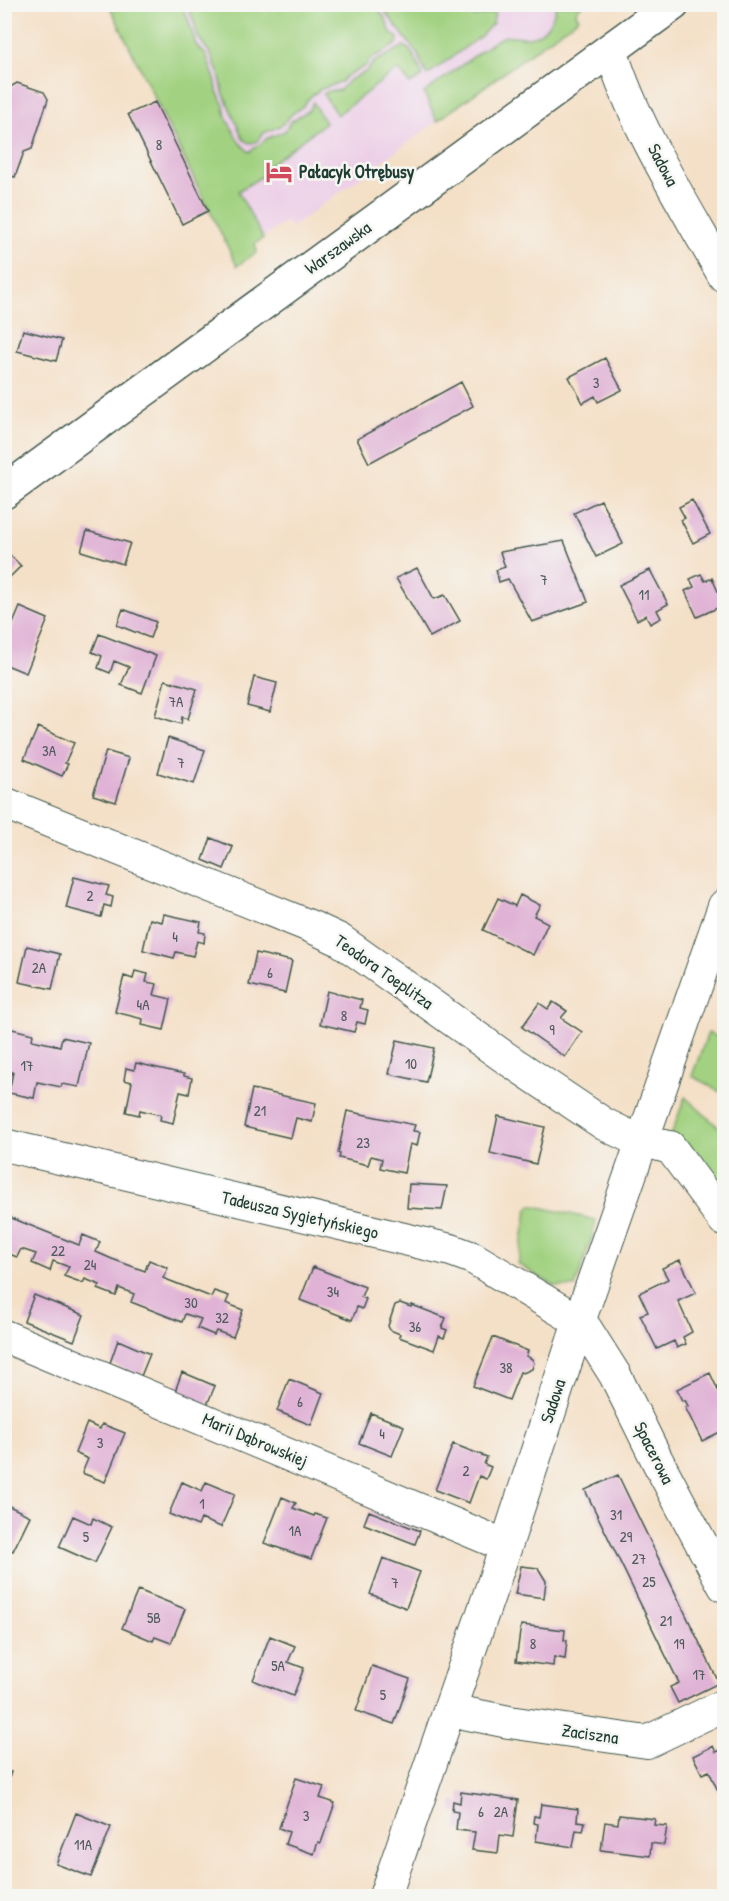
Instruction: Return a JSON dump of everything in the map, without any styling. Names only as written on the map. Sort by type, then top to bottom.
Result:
[{"type":"main road","name":"Warszawska","points":[[4,492],[673,4]]},
{"type":"street","name":"Sadowa","points":[[611,50],[625,92],[724,276]]},
{"type":"street","name":"Teodora Toeplitza","points":[[4,803],[340,940],[586,1112],[622,1134],[673,1149],[724,1220]]},
{"type":"street","name":"Sadowa","points":[[385,1896],[506,1545],[579,1322],[722,920]]},
{"type":"street","name":"Tadeusza Sygietyńskiego","points":[[4,1145],[451,1250],[473,1258],[579,1322]]},
{"type":"street","name":"Spacerowa","points":[[579,1322],[589,1333],[615,1375],[724,1587]]},
{"type":"street","name":"Marii Dąbrowskiej","points":[[4,1336],[506,1545]]},
{"type":"street","name":"Zaciszna","points":[[449,1710],[509,1722],[647,1742],[724,1705]]},
{"type":"shaded area","name":"Pałacyk Otrębusy","points":[[109,5],[584,5],[577,9],[576,14],[579,18],[292,227],[286,222],[283,223],[255,244],[257,252],[237,266]]},
{"type":"green space","points":[[109,5],[181,5],[196,45],[206,55],[226,117],[239,142],[249,152],[268,138],[285,131],[290,122],[309,110],[313,102],[325,123],[265,168],[264,175],[238,191],[263,238],[255,244],[257,252],[237,266]]},
{"type":"green space","points":[[186,5],[374,5],[385,18],[391,33],[398,38],[397,44],[371,59],[366,66],[346,76],[341,82],[321,89],[282,125],[264,133],[256,142],[249,143],[243,139],[223,92],[220,77],[210,53],[198,37]]},
{"type":"green space","points":[[380,5],[459,5],[466,8],[474,17],[495,13],[493,23],[481,36],[427,75],[417,53]]},
{"type":"green space","points":[[556,5],[583,5],[577,9],[576,14],[579,18],[437,121],[424,93],[496,40],[509,36],[529,37],[540,33],[551,20]]},
{"type":"green space","points":[[404,46],[414,55],[423,76],[410,84],[398,69],[337,115],[323,94],[340,90],[349,80],[367,71],[374,62]]},
{"type":"green space","points":[[724,1022],[720,1038],[724,1040],[724,1094],[692,1076],[708,1033],[718,1037]]},
{"type":"green space","points":[[685,1097],[724,1132],[724,1202],[670,1138]]},
{"type":"green space","points":[[531,1205],[596,1220],[575,1287],[554,1286],[518,1264],[527,1211]]},
{"type":"building","points":[[17,83],[44,92],[48,99],[32,149],[24,152],[15,177],[4,174],[4,94],[7,95],[10,87]]},
{"type":"building","points":[[155,102],[208,211],[182,224],[128,114]]},
{"type":"building","points":[[23,330],[62,340],[56,361],[17,351]]},
{"type":"building","points":[[605,358],[622,390],[598,402],[595,396],[583,403],[569,377]]},
{"type":"building","points":[[461,382],[473,406],[369,463],[357,439]]},
{"type":"building","points":[[601,500],[623,544],[596,557],[574,513]]},
{"type":"building","points":[[692,500],[710,534],[693,543],[681,520],[685,518],[679,507]]},
{"type":"building","points":[[87,531],[130,543],[123,564],[81,551]]},
{"type":"building","points":[[564,541],[588,602],[532,622],[508,579],[499,582],[496,570],[505,567],[500,552]]},
{"type":"building","points":[[8,553],[21,566],[4,583],[4,554]]},
{"type":"building","points":[[417,568],[434,599],[445,595],[460,621],[430,637],[396,578]]},
{"type":"building","points":[[650,570],[668,604],[657,610],[661,618],[650,624],[646,615],[637,620],[619,585]]},
{"type":"building","points":[[701,574],[705,581],[712,578],[724,605],[697,617],[685,591],[694,587],[690,579]]},
{"type":"building","points":[[20,607],[48,619],[26,673],[4,664],[4,631],[9,633]]},
{"type":"building","points":[[123,609],[156,622],[150,638],[117,625]]},
{"type":"building","points":[[99,634],[156,656],[142,693],[121,685],[129,667],[114,661],[110,673],[98,668],[102,656],[92,652]]},
{"type":"building","points":[[254,677],[277,683],[270,712],[247,706]]},
{"type":"building","points":[[165,680],[197,689],[188,719],[182,717],[181,724],[155,716]]},
{"type":"building","points":[[38,727],[74,743],[62,776],[24,759]]},
{"type":"building","points":[[168,738],[205,750],[194,784],[158,773]]},
{"type":"building","points":[[106,751],[129,758],[116,802],[93,795]]},
{"type":"building","points":[[211,838],[233,847],[224,869],[203,860]]},
{"type":"building","points":[[74,877],[109,886],[106,895],[113,897],[111,907],[104,905],[101,917],[66,908]]},
{"type":"building","points":[[520,895],[540,905],[534,916],[548,923],[533,955],[483,930],[498,898],[515,906]]},
{"type":"building","points":[[164,914],[201,922],[199,932],[205,933],[204,943],[197,941],[193,956],[176,952],[174,958],[143,950],[150,919],[162,922]]},
{"type":"building","points":[[27,946],[60,954],[52,989],[19,982]]},
{"type":"building","points":[[256,953],[292,961],[285,993],[249,985]]},
{"type":"building","points":[[135,971],[148,974],[146,982],[157,984],[154,995],[171,999],[164,1030],[142,1025],[143,1019],[115,1012],[124,976],[133,979]]},
{"type":"building","points":[[327,991],[362,1000],[360,1008],[368,1010],[365,1024],[357,1022],[354,1032],[320,1024]]},
{"type":"building","points":[[553,1002],[567,1011],[561,1018],[582,1032],[565,1057],[522,1027],[539,1003],[548,1009]]},
{"type":"building","points":[[4,1027],[33,1034],[32,1040],[60,1046],[62,1037],[89,1043],[79,1087],[62,1084],[61,1087],[37,1082],[34,1098],[9,1093],[13,1072],[4,1070]]},
{"type":"building","points":[[397,1040],[434,1048],[426,1082],[389,1074]]},
{"type":"building","points":[[136,1063],[192,1078],[189,1094],[180,1092],[173,1123],[160,1120],[161,1115],[140,1110],[139,1115],[126,1112],[132,1082],[124,1080],[126,1068],[134,1070]]},
{"type":"building","points":[[252,1089],[316,1103],[312,1122],[296,1118],[291,1138],[244,1127]]},
{"type":"building","points":[[347,1111],[415,1125],[413,1131],[420,1132],[417,1146],[410,1144],[404,1173],[380,1168],[382,1159],[371,1156],[368,1165],[339,1158],[338,1153]]},
{"type":"building","points":[[498,1116],[545,1127],[536,1164],[490,1153]]},
{"type":"building","points":[[409,1184],[447,1186],[442,1210],[407,1208]]},
{"type":"building","points":[[4,1215],[79,1245],[83,1235],[100,1242],[96,1252],[112,1259],[145,1271],[149,1260],[168,1268],[163,1278],[211,1297],[214,1291],[229,1296],[226,1303],[243,1310],[233,1337],[216,1331],[214,1335],[197,1328],[201,1319],[185,1314],[182,1322],[131,1302],[134,1294],[119,1288],[116,1296],[98,1289],[100,1285],[85,1279],[83,1283],[64,1276],[69,1267],[53,1261],[50,1271],[32,1263],[36,1254],[21,1249],[17,1257],[4,1252]]},
{"type":"building","points":[[680,1260],[696,1293],[678,1301],[692,1332],[683,1337],[686,1344],[677,1348],[674,1341],[657,1349],[640,1315],[648,1312],[639,1293],[668,1279],[662,1268]]},
{"type":"building","points":[[313,1267],[365,1287],[361,1297],[366,1299],[362,1309],[357,1307],[352,1320],[300,1300]]},
{"type":"building","points":[[34,1295],[84,1315],[74,1341],[24,1321]]},
{"type":"building","points":[[400,1303],[411,1307],[412,1305],[446,1318],[442,1328],[447,1330],[444,1338],[439,1336],[434,1350],[399,1337],[400,1334],[390,1330],[388,1326],[395,1305]]},
{"type":"building","points":[[493,1337],[528,1351],[526,1356],[534,1363],[532,1369],[520,1372],[509,1400],[473,1386]]},
{"type":"building","points":[[118,1340],[150,1354],[141,1376],[110,1363]]},
{"type":"building","points":[[182,1372],[215,1386],[206,1407],[174,1394]]},
{"type":"building","points":[[710,1373],[724,1403],[724,1430],[702,1441],[685,1407],[688,1406],[685,1400],[682,1401],[677,1389]]},
{"type":"building","points":[[289,1379],[323,1393],[311,1425],[277,1411]]},
{"type":"building","points":[[371,1413],[404,1426],[392,1456],[359,1443]]},
{"type":"building","points":[[87,1423],[100,1429],[102,1424],[125,1433],[105,1482],[82,1473],[88,1459],[75,1453]]},
{"type":"building","points":[[453,1444],[487,1457],[484,1464],[491,1467],[486,1479],[479,1476],[469,1503],[435,1490]]},
{"type":"building","points":[[618,1475],[719,1683],[678,1703],[670,1687],[679,1683],[585,1490]]},
{"type":"building","points":[[182,1482],[202,1491],[206,1482],[235,1494],[221,1527],[201,1519],[198,1526],[169,1514]]},
{"type":"building","points":[[282,1497],[296,1503],[293,1508],[327,1518],[311,1559],[264,1543]]},
{"type":"building","points":[[7,1505],[30,1516],[13,1551],[4,1547],[4,1510]]},
{"type":"building","points":[[369,1511],[420,1531],[415,1544],[364,1524]]},
{"type":"building","points":[[73,1516],[91,1524],[93,1518],[112,1527],[95,1563],[59,1547]]},
{"type":"building","points":[[383,1558],[420,1572],[406,1608],[370,1594]]},
{"type":"building","points":[[521,1566],[538,1568],[546,1581],[544,1598],[515,1594]]},
{"type":"building","points":[[138,1590],[185,1609],[171,1643],[155,1637],[153,1641],[122,1628]]},
{"type":"building","points":[[521,1625],[565,1630],[564,1640],[567,1640],[565,1659],[554,1657],[553,1666],[516,1661]]},
{"type":"building","points":[[270,1636],[295,1646],[288,1662],[304,1668],[293,1696],[253,1680]]},
{"type":"building","points":[[372,1666],[410,1679],[394,1724],[356,1711]]},
{"type":"building","points":[[713,1746],[716,1752],[724,1749],[724,1788],[718,1791],[709,1771],[702,1774],[693,1756]]},
{"type":"building","points":[[4,1770],[11,1772],[5,1790],[4,1790]]},
{"type":"building","points":[[296,1778],[324,1787],[320,1798],[335,1803],[321,1843],[318,1842],[314,1854],[285,1844],[289,1832],[279,1828]]},
{"type":"building","points":[[461,1792],[518,1800],[513,1837],[500,1835],[498,1853],[472,1850],[475,1832],[456,1830],[458,1812],[452,1811],[453,1801],[460,1803]]},
{"type":"building","points":[[541,1804],[578,1809],[577,1821],[585,1822],[583,1831],[576,1830],[573,1847],[536,1841],[538,1824],[533,1823],[534,1816],[539,1817]]},
{"type":"building","points":[[76,1813],[111,1827],[91,1877],[56,1864]]},
{"type":"building","points":[[619,1815],[655,1819],[654,1825],[667,1826],[664,1845],[651,1843],[650,1856],[601,1850],[605,1822],[618,1824]]},
{"type":"place","name":"Pałacyk Otrębusy","points":[[279,172]]}]
